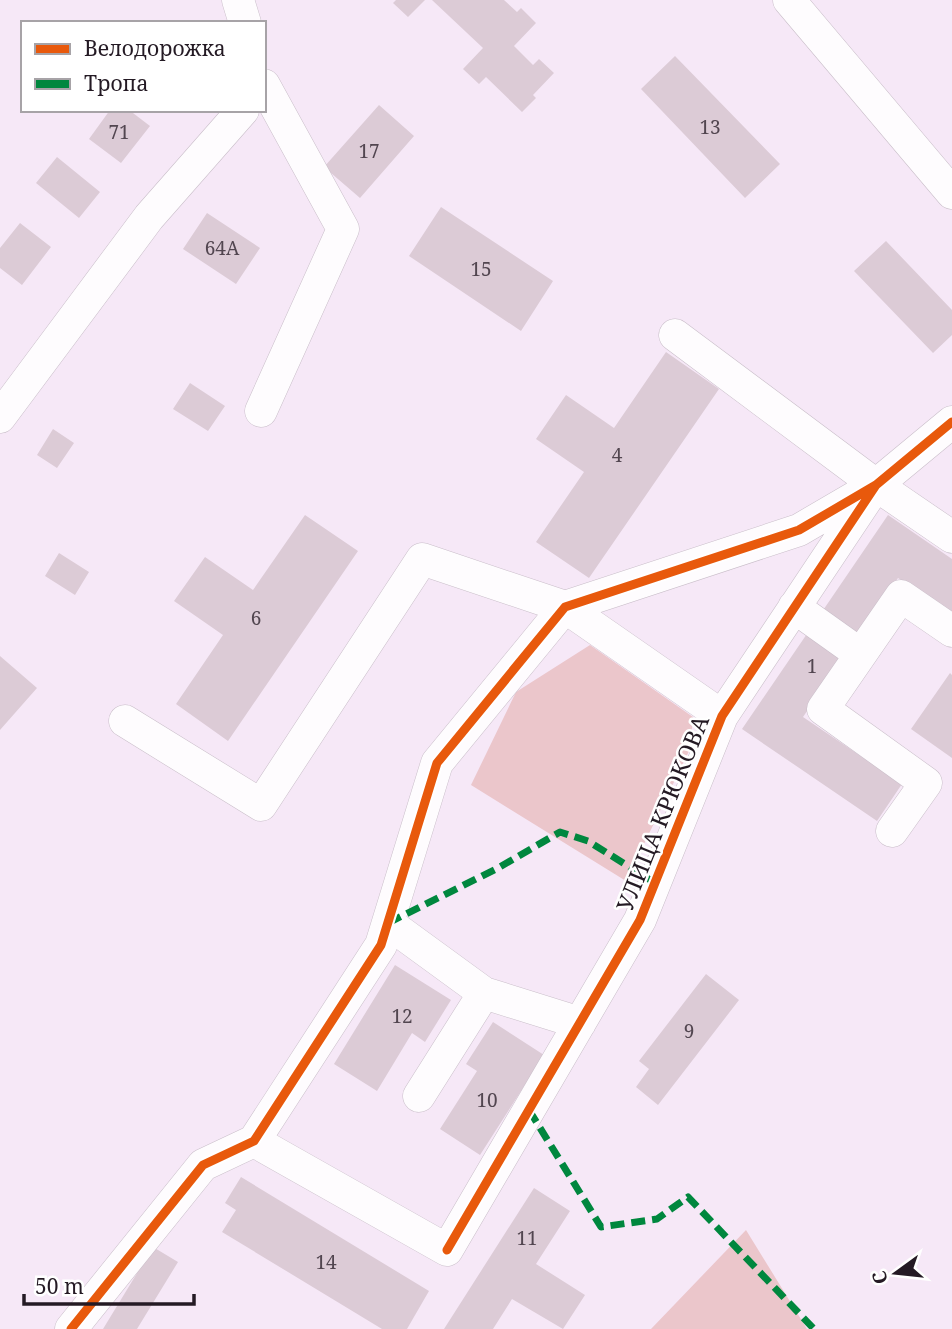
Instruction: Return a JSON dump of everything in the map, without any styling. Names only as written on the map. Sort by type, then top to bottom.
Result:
[{"type":"street","points":[[237,0],[244,21]]},
{"type":"street","points":[[789,0],[952,193]]},
{"type":"street","points":[[261,411],[343,229],[266,89]]},
{"type":"street","points":[[0,417],[149,217],[241,112]]},
{"type":"street","points":[[675,335],[876,485],[952,537]]},
{"type":"street","name":"УЛИЦА КРЮКОВА","points":[[254,1141],[447,1250],[640,920],[722,716],[876,485],[952,423]]},
{"type":"street","points":[[71,1329],[203,1166],[254,1141],[382,945],[437,763],[565,607],[799,530],[876,485]]},
{"type":"street","points":[[125,721],[261,805],[422,559],[565,607],[722,716]]},
{"type":"street","points":[[892,831],[926,783],[823,709],[901,596],[952,631]]},
{"type":"street","points":[[794,607],[860,654]]},
{"type":"street","points":[[388,923],[484,993],[580,1023]]},
{"type":"street","points":[[419,1096],[484,993]]},
{"type":"shaded area","points":[[590,645],[693,717],[690,749],[626,881],[471,785],[516,692]]},
{"type":"shaded area","points":[[746,1230],[807,1329],[651,1329]]},
{"type":"building","points":[[396,0],[425,0],[408,17],[393,3]]},
{"type":"building","points":[[432,0],[504,0],[517,12],[521,8],[536,23],[514,46],[533,65],[539,59],[554,73],[533,95],[536,98],[522,112],[486,77],[479,84],[463,69],[483,48]]},
{"type":"building","points":[[675,56],[780,164],[745,198],[641,89]]},
{"type":"building","points":[[379,105],[414,136],[360,198],[324,167]]},
{"type":"building","points":[[109,112],[132,112],[150,126],[121,163],[89,139]]},
{"type":"building","points":[[57,157],[100,192],[79,218],[36,183]]},
{"type":"building","points":[[441,207],[553,281],[521,331],[409,256]]},
{"type":"building","points":[[207,213],[260,248],[236,284],[183,249]]},
{"type":"building","points":[[20,223],[51,247],[22,285],[0,268],[0,248]]},
{"type":"building","points":[[886,241],[952,310],[952,335],[933,353],[854,271]]},
{"type":"building","points":[[666,352],[719,389],[589,578],[536,542],[584,472],[536,439],[566,395],[614,428]]},
{"type":"building","points":[[190,383],[225,406],[208,431],[173,409]]},
{"type":"building","points":[[53,429],[74,443],[57,468],[37,455]]},
{"type":"building","points":[[305,515],[358,551],[228,741],[176,704],[223,635],[174,601],[205,557],[253,590]]},
{"type":"building","points":[[888,515],[952,559],[952,615],[898,578],[803,717],[902,784],[877,821],[742,729]]},
{"type":"building","points":[[59,553],[89,572],[75,595],[45,576]]},
{"type":"building","points":[[0,656],[37,688],[0,730]]},
{"type":"building","points":[[950,673],[952,675],[952,758],[911,729]]},
{"type":"building","points":[[395,965],[451,1000],[425,1042],[412,1033],[377,1091],[334,1064]]},
{"type":"building","points":[[706,974],[739,1000],[658,1105],[636,1087],[649,1069],[639,1061]]},
{"type":"building","points":[[493,1022],[544,1055],[480,1155],[440,1129],[477,1071],[466,1064]]},
{"type":"building","points":[[241,1177],[429,1291],[407,1329],[382,1329],[222,1232],[236,1210],[225,1203]]},
{"type":"building","points":[[534,1188],[570,1211],[536,1264],[585,1295],[563,1329],[512,1299],[493,1329],[444,1329]]},
{"type":"building","points":[[153,1247],[178,1262],[137,1329],[103,1329]]},
{"type":"marked path","points":[[388,923],[498,868],[560,832],[588,841],[655,883]]},
{"type":"marked path","points":[[529,1110],[601,1227],[657,1219],[688,1197],[814,1329]]},
{"type":"cycle path","points":[[447,1250],[640,920],[722,716],[876,485],[952,422]]},
{"type":"cycle path","points":[[71,1329],[203,1165],[254,1141],[381,945],[437,763],[565,607],[799,530],[876,485]]}]
